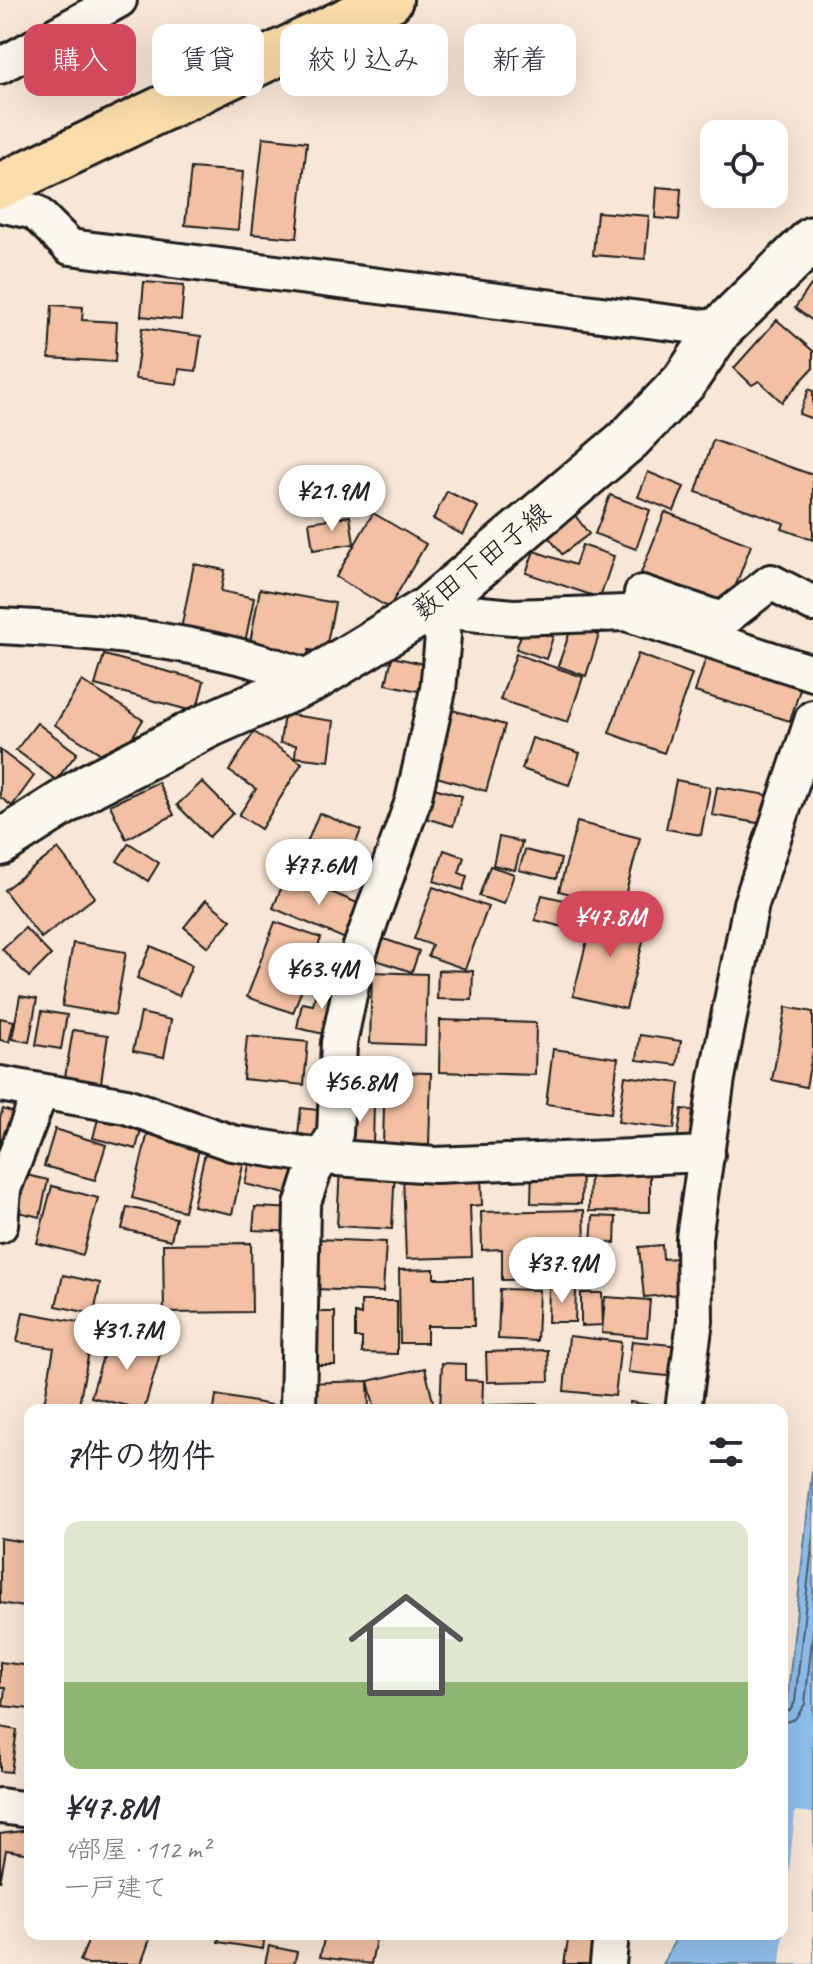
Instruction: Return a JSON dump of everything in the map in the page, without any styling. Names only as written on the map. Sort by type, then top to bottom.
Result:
[{"type":"highway","points":[[0,186],[390,0]]},
{"type":"main road","name":"薮田下田子線","points":[[0,843],[91,785],[211,724],[313,679],[428,609],[629,439],[684,382],[720,329],[813,239]]},
{"type":"street","points":[[0,66],[119,0]]},
{"type":"street","points":[[0,204],[35,212],[70,247],[720,329]]},
{"type":"street","points":[[642,593],[722,620],[771,582],[813,604]]},
{"type":"street","points":[[428,609],[513,617],[626,613],[813,673]]},
{"type":"street","points":[[298,1404],[302,1205],[313,1173],[335,1134],[339,1043],[356,961],[413,801],[438,690],[443,636],[428,609]]},
{"type":"street","points":[[0,626],[108,631],[269,663],[313,679]]},
{"type":"street","points":[[684,1404],[695,1321],[694,1238],[717,1078],[751,904],[813,718]]},
{"type":"street","points":[[0,1084],[126,1106],[232,1143],[323,1157],[435,1165],[707,1154]]},
{"type":"street","points":[[0,1225],[3,1189],[40,1093]]},
{"type":"street","points":[[0,1806],[24,1809]]},
{"type":"street","points":[[608,1964],[610,1940]]},
{"type":"water","points":[[813,1462],[813,1964],[663,1964],[675,1940],[788,1940],[788,1692]]},
{"type":"pier","points":[[795,1811],[813,1813],[813,1964],[780,1964],[782,1940],[788,1940],[788,1882]]},
{"type":"building","points":[[263,137],[307,142],[297,238],[252,234]]},
{"type":"building","points":[[191,168],[243,172],[238,230],[185,225]]},
{"type":"building","points":[[657,187],[681,189],[679,220],[655,218]]},
{"type":"building","points":[[597,212],[649,216],[645,259],[593,255]]},
{"type":"building","points":[[144,282],[184,285],[181,320],[141,316]]},
{"type":"building","points":[[813,282],[813,321],[795,308]]},
{"type":"building","points":[[52,305],[83,307],[82,320],[117,322],[115,362],[49,358]]},
{"type":"building","points":[[777,320],[813,351],[813,368],[782,402],[759,381],[752,385],[734,368]]},
{"type":"building","points":[[142,328],[201,336],[196,371],[179,369],[177,384],[135,379]]},
{"type":"building","points":[[809,389],[813,391],[813,419],[799,414]]},
{"type":"building","points":[[713,440],[813,475],[813,540],[782,529],[784,523],[696,492]]},
{"type":"building","points":[[648,472],[684,487],[674,511],[638,497]]},
{"type":"building","points":[[447,491],[478,507],[463,535],[433,519]]},
{"type":"building","points":[[610,495],[650,510],[636,549],[595,534]]},
{"type":"building","points":[[665,512],[751,545],[728,606],[641,573]]},
{"type":"building","points":[[373,513],[426,544],[389,608],[336,577]]},
{"type":"building","points":[[574,514],[589,534],[562,554],[547,535]]},
{"type":"building","points":[[350,516],[354,544],[313,550],[309,522]]},
{"type":"building","points":[[582,545],[614,556],[600,598],[526,573],[534,551],[575,565]]},
{"type":"building","points":[[194,564],[225,570],[221,591],[254,598],[243,652],[179,639]]},
{"type":"building","points":[[260,589],[335,603],[325,653],[309,650],[307,659],[249,648]]},
{"type":"building","points":[[572,626],[599,635],[586,676],[558,666]]},
{"type":"building","points":[[524,627],[553,637],[546,659],[516,649]]},
{"type":"building","points":[[516,654],[583,677],[568,722],[500,700]]},
{"type":"building","points":[[638,654],[692,674],[664,753],[609,733]]},
{"type":"building","points":[[707,654],[802,683],[790,721],[695,692]]},
{"type":"building","points":[[104,655],[204,681],[196,712],[95,685]]},
{"type":"building","points":[[392,657],[433,666],[427,693],[386,684]]},
{"type":"building","points":[[82,681],[143,720],[116,763],[55,725]]},
{"type":"building","points":[[445,708],[505,725],[486,791],[426,774]]},
{"type":"building","points":[[284,714],[334,721],[329,761],[295,757],[296,745],[280,743]]},
{"type":"building","points":[[37,723],[77,753],[56,780],[16,750]]},
{"type":"building","points":[[254,732],[302,763],[261,829],[239,815],[256,789],[229,771]]},
{"type":"building","points":[[532,738],[580,753],[569,785],[522,769]]},
{"type":"building","points":[[0,750],[34,776],[12,806],[0,797]]},
{"type":"building","points":[[676,780],[710,787],[701,835],[666,829]]},
{"type":"building","points":[[158,782],[174,815],[126,839],[110,805]]},
{"type":"building","points":[[202,782],[233,813],[209,837],[177,805]]},
{"type":"building","points":[[717,787],[774,796],[769,825],[712,815]]},
{"type":"building","points":[[434,788],[462,796],[453,826],[425,818]]},
{"type":"building","points":[[319,813],[361,830],[338,887],[296,870]]},
{"type":"building","points":[[577,822],[640,838],[622,907],[559,891]]},
{"type":"building","points":[[499,837],[522,842],[515,870],[493,865]]},
{"type":"building","points":[[129,843],[159,863],[148,881],[117,861]]},
{"type":"building","points":[[58,849],[95,897],[41,938],[4,890]]},
{"type":"building","points":[[444,850],[464,857],[459,873],[467,876],[463,890],[434,881]]},
{"type":"building","points":[[525,850],[561,859],[556,879],[519,870]]},
{"type":"building","points":[[490,866],[514,874],[504,904],[479,896]]},
{"type":"building","points":[[287,874],[365,906],[350,941],[273,908]]},
{"type":"building","points":[[433,887],[488,907],[465,969],[428,956],[432,945],[414,939]]},
{"type":"building","points":[[542,895],[594,907],[588,933],[535,920]]},
{"type":"building","points":[[206,900],[231,920],[208,947],[184,927]]},
{"type":"building","points":[[595,908],[648,922],[626,1009],[573,996]]},
{"type":"building","points":[[275,922],[321,938],[293,1013],[247,997]]},
{"type":"building","points":[[25,928],[51,955],[29,977],[2,949]]},
{"type":"building","points":[[378,937],[419,951],[412,972],[370,958]]},
{"type":"building","points":[[73,943],[126,952],[115,1015],[62,1006]]},
{"type":"building","points":[[151,946],[192,965],[179,996],[137,978]]},
{"type":"building","points":[[438,970],[473,971],[472,1000],[437,999]]},
{"type":"building","points":[[372,972],[427,974],[425,1045],[370,1043]]},
{"type":"building","points":[[318,983],[343,989],[333,1036],[297,1028],[302,1003],[313,1005]]},
{"type":"building","points":[[20,996],[37,999],[29,1042],[12,1039]]},
{"type":"building","points":[[786,1007],[813,1012],[813,1051],[806,1087],[772,1080]]},
{"type":"building","points":[[42,1011],[67,1015],[61,1049],[36,1045]]},
{"type":"building","points":[[141,1013],[171,1020],[164,1057],[133,1051]]},
{"type":"building","points":[[0,1018],[14,1021],[9,1042],[0,1040]]},
{"type":"building","points":[[440,1020],[536,1023],[535,1075],[439,1072]]},
{"type":"building","points":[[73,1030],[108,1035],[100,1089],[64,1083]]},
{"type":"building","points":[[640,1035],[681,1041],[677,1065],[637,1060]]},
{"type":"building","points":[[247,1036],[308,1042],[304,1085],[243,1079]]},
{"type":"building","points":[[553,1049],[618,1058],[611,1113],[546,1104]]},
{"type":"building","points":[[353,1071],[379,1071],[378,1100],[352,1099]]},
{"type":"building","points":[[385,1072],[431,1073],[429,1145],[383,1144]]},
{"type":"building","points":[[625,1076],[680,1083],[674,1129],[618,1122]]},
{"type":"building","points":[[346,1102],[374,1103],[373,1145],[345,1144]]},
{"type":"building","points":[[301,1108],[326,1111],[322,1137],[298,1134]]},
{"type":"building","points":[[3,1109],[17,1114],[0,1185],[0,1118]]},
{"type":"building","points":[[682,1109],[704,1112],[699,1144],[677,1141]]},
{"type":"building","points":[[100,1111],[143,1122],[136,1149],[93,1138]]},
{"type":"building","points":[[150,1124],[202,1137],[184,1211],[132,1198]]},
{"type":"building","points":[[55,1129],[106,1145],[95,1180],[44,1166]]},
{"type":"building","points":[[207,1144],[246,1152],[232,1214],[193,1206]]},
{"type":"building","points":[[252,1151],[298,1162],[290,1195],[245,1184]]},
{"type":"building","points":[[340,1166],[395,1168],[392,1229],[337,1226]]},
{"type":"building","points":[[532,1166],[582,1167],[581,1204],[531,1203]]},
{"type":"building","points":[[590,1166],[650,1167],[650,1212],[589,1211]]},
{"type":"building","points":[[481,1171],[482,1205],[470,1206],[472,1257],[406,1259],[403,1174]]},
{"type":"building","points":[[22,1174],[48,1180],[40,1217],[14,1211]]},
{"type":"building","points":[[52,1186],[98,1198],[83,1255],[37,1243]]},
{"type":"building","points":[[127,1207],[176,1218],[171,1240],[122,1229]]},
{"type":"building","points":[[255,1207],[296,1209],[295,1232],[253,1230]]},
{"type":"building","points":[[584,1210],[585,1243],[549,1244],[550,1279],[502,1280],[502,1249],[482,1250],[481,1212]]},
{"type":"building","points":[[593,1216],[616,1217],[615,1243],[591,1242]]},
{"type":"building","points":[[318,1239],[386,1242],[383,1292],[316,1289]]},
{"type":"building","points":[[251,1243],[252,1312],[164,1313],[163,1244]]},
{"type":"building","points":[[662,1245],[663,1259],[678,1258],[681,1294],[644,1297],[639,1247]]},
{"type":"building","points":[[434,1269],[434,1278],[473,1278],[474,1326],[427,1326],[427,1343],[400,1343],[399,1270]]},
{"type":"building","points":[[63,1275],[100,1283],[94,1314],[56,1306]]},
{"type":"building","points":[[549,1288],[576,1289],[575,1322],[548,1322]]},
{"type":"building","points":[[500,1289],[539,1290],[537,1341],[498,1339]]},
{"type":"building","points":[[581,1293],[602,1293],[603,1325],[581,1326]]},
{"type":"building","points":[[605,1297],[650,1300],[647,1337],[602,1333]]},
{"type":"building","points":[[361,1301],[397,1301],[397,1354],[362,1353],[362,1338],[355,1338],[355,1313],[361,1315]]},
{"type":"building","points":[[23,1312],[94,1325],[79,1404],[44,1404],[54,1348],[17,1342]]},
{"type":"building","points":[[311,1312],[335,1312],[335,1365],[311,1365]]},
{"type":"building","points":[[110,1332],[162,1347],[146,1404],[120,1404],[91,1397]]},
{"type":"building","points":[[569,1336],[621,1342],[615,1396],[564,1391]]},
{"type":"building","points":[[632,1341],[680,1346],[677,1377],[628,1372]]},
{"type":"building","points":[[548,1350],[549,1381],[487,1382],[486,1352]]},
{"type":"building","points":[[442,1363],[465,1364],[465,1380],[483,1381],[482,1404],[440,1404]]},
{"type":"building","points":[[425,1368],[434,1404],[374,1404],[368,1381]]},
{"type":"building","points":[[368,1381],[369,1404],[302,1404],[302,1383]]},
{"type":"building","points":[[216,1395],[266,1404],[215,1404]]},
{"type":"building","points":[[0,1538],[24,1542],[24,1607],[0,1603]]},
{"type":"building","points":[[0,1662],[24,1665],[24,1708],[3,1706],[5,1688],[0,1688]]},
{"type":"building","points":[[0,1727],[17,1730],[11,1772],[0,1771]]},
{"type":"building","points":[[24,1831],[24,1853],[6,1850],[0,1882],[0,1834]]},
{"type":"building","points":[[89,1940],[150,1940],[141,1964],[88,1964],[80,1961]]},
{"type":"building","points":[[218,1940],[264,1940],[263,1949]]},
{"type":"building","points":[[324,1940],[376,1940],[371,1964],[320,1957]]},
{"type":"building","points":[[568,1940],[601,1940],[598,1964],[564,1964]]},
{"type":"building","points":[[269,1946],[297,1952],[294,1964],[265,1964]]}]
